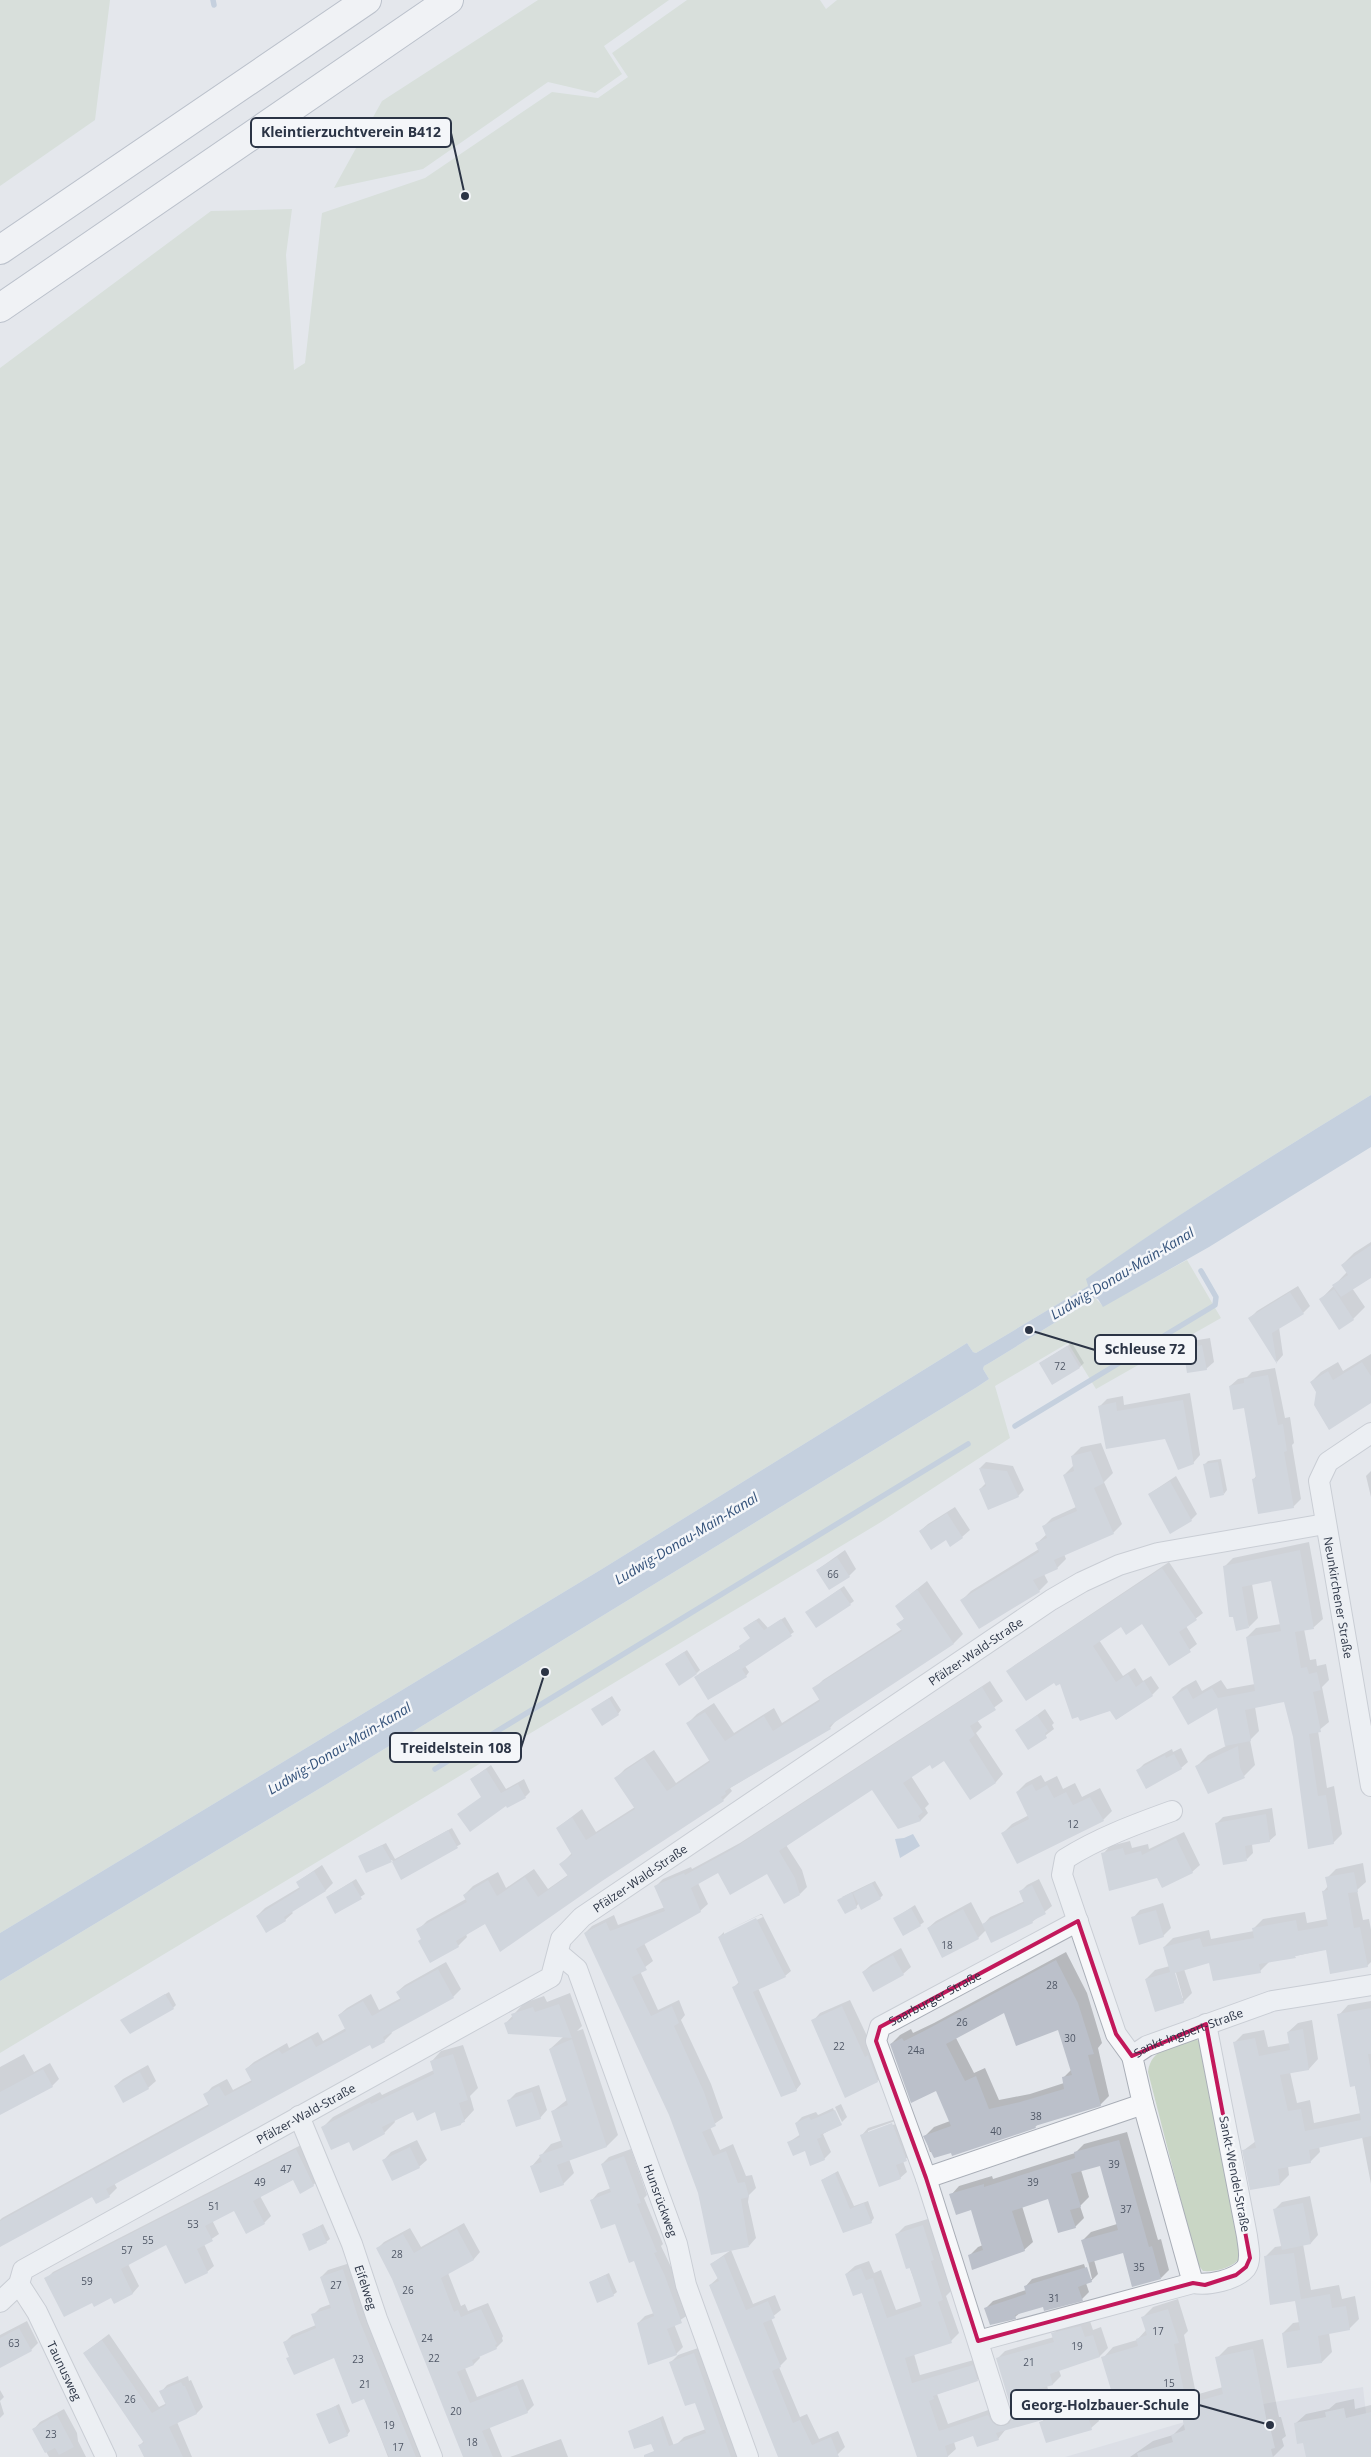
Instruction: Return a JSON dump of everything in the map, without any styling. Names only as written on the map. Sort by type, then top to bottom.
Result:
[{"type":"highway","points":[[0,250],[367,0]]},
{"type":"highway","points":[[0,308],[449,0]]},
{"type":"street","name":"Neunkirchener Straße","points":[[1371,1432],[1328,1462],[1319,1481],[1371,1786]]},
{"type":"street","name":"Pfälzer-Wald-Straße","points":[[0,2302],[19,2284],[24,2270],[550,1977],[561,1939],[582,1918],[1050,1600],[1119,1564],[1158,1553],[1325,1524]]},
{"type":"street","points":[[1132,2056],[1116,2034],[1062,1875],[1065,1859],[1135,1824],[1172,1811]]},
{"type":"street","name":"Saarburger Straße","points":[[926,2178],[876,2041],[880,2027],[1078,1921]]},
{"type":"street","name":"Hunsrückweg","points":[[558,1953],[577,1969],[677,2244],[686,2285],[748,2457]]},
{"type":"street","name":"Sankt-Ingbert-Straße","points":[[1143,2104],[1132,2056],[1147,2046],[1272,2001],[1371,1985]]},
{"type":"street","name":"Sankt-Wendel-Straße","points":[[978,2341],[1193,2283],[1205,2285],[1236,2275],[1246,2268],[1250,2258],[1248,2236],[1206,2024]]},
{"type":"street","points":[[1001,2414],[926,2178],[1143,2104],[1193,2283]]},
{"type":"street","name":"Eifelweg","points":[[299,2116],[352,2244],[377,2320],[432,2457]]},
{"type":"street","name":"Taunusweg","points":[[19,2284],[37,2312],[106,2457]]},
{"type":"highlighted area","points":[[1078,1921],[1116,2034],[1132,2056],[1206,2024],[1250,2258],[1246,2267],[1236,2275],[1205,2285],[1193,2283],[978,2341],[926,2178],[876,2041],[880,2027]]},
{"type":"shaded area","points":[[1363,2387],[1371,2457],[1065,2457],[1222,2411]]},
{"type":"green space","points":[[0,0],[110,0],[95,120],[0,186]]},
{"type":"green space","points":[[538,0],[669,0],[604,46],[622,74],[595,93],[548,82],[423,169],[334,188],[382,101]]},
{"type":"green space","points":[[687,0],[820,0],[826,9],[837,0],[1371,0],[1371,1095],[1192,1207],[1087,1279],[1088,1286],[976,1353],[973,1352],[967,1343],[602,1569],[0,1933],[0,368],[211,211],[292,209],[286,255],[294,370],[305,363],[322,213],[425,178],[552,92],[598,98],[628,77],[612,53]]},
{"type":"green space","points":[[1187,1260],[1221,1318],[1096,1389],[1068,1343],[995,1386],[1010,1438],[881,1522],[0,2053],[0,1981],[327,1784],[977,1387],[989,1379],[983,1369],[984,1366],[1095,1298],[1103,1306]]},
{"type":"green space","points":[[1195,2038],[1202,2044],[1241,2257],[1229,2267],[1214,2271],[1203,2271],[1197,2263],[1148,2072],[1150,2064],[1159,2053]]},
{"type":"water","name":"Ludwig-Donau-Main-Kanal","points":[[1371,1095],[1371,1147],[1209,1247],[1103,1307],[1098,1299],[1095,1298],[984,1366],[983,1369],[989,1379],[977,1387],[327,1784],[0,1981],[0,1933],[602,1569],[967,1343],[973,1352],[976,1353],[1088,1286],[1086,1279],[1156,1231]]},
{"type":"water","points":[[913,1834],[920,1846],[900,1858],[895,1839]]},
{"type":"building","points":[[1371,1245],[1371,1278],[1341,1297],[1332,1285],[1348,1275],[1341,1265]]},
{"type":"building","points":[[1334,1289],[1354,1320],[1339,1330],[1319,1299]]},
{"type":"building","points":[[1290,1292],[1304,1314],[1272,1333],[1277,1364],[1248,1318]]},
{"type":"building","points":[[1202,1345],[1207,1370],[1187,1373],[1183,1348]]},
{"type":"building","points":[[1067,1346],[1080,1368],[1052,1385],[1039,1363]]},
{"type":"building","points":[[1362,1362],[1371,1376],[1371,1403],[1329,1430],[1314,1405],[1316,1392],[1310,1382],[1328,1371],[1333,1380]]},
{"type":"building","points":[[1268,1375],[1278,1425],[1283,1424],[1287,1451],[1284,1452],[1294,1508],[1258,1514],[1252,1479],[1256,1478],[1244,1408],[1233,1410],[1229,1386],[1244,1383],[1244,1379]]},
{"type":"building","points":[[1183,1400],[1194,1464],[1178,1470],[1165,1439],[1106,1449],[1098,1406],[1116,1402],[1117,1411]]},
{"type":"building","points":[[1091,1451],[1104,1483],[1094,1488],[1114,1534],[1054,1560],[1058,1569],[1033,1580],[1040,1592],[979,1629],[960,1600],[1039,1552],[1035,1543],[1047,1538],[1042,1526],[1077,1511],[1063,1475],[1074,1471],[1071,1456]]},
{"type":"building","points":[[1218,1462],[1224,1495],[1210,1498],[1203,1464]]},
{"type":"building","points":[[979,1468],[1007,1471],[1019,1497],[988,1510],[979,1489],[986,1486]]},
{"type":"building","points":[[1170,1481],[1192,1521],[1170,1534],[1148,1494]]},
{"type":"building","points":[[947,1513],[963,1538],[950,1547],[946,1540],[931,1550],[919,1531]]},
{"type":"building","points":[[1300,1550],[1314,1629],[1295,1632],[1301,1668],[1307,1667],[1309,1674],[1317,1672],[1321,1690],[1313,1692],[1321,1732],[1309,1734],[1318,1796],[1326,1795],[1334,1844],[1308,1849],[1293,1737],[1284,1702],[1245,1710],[1251,1741],[1225,1746],[1217,1708],[1188,1725],[1172,1697],[1187,1688],[1193,1699],[1212,1688],[1218,1698],[1255,1691],[1246,1637],[1281,1631],[1271,1581],[1242,1587],[1249,1628],[1236,1631],[1233,1617],[1229,1617],[1223,1566]]},
{"type":"building","points":[[837,1557],[850,1577],[829,1590],[816,1570]]},
{"type":"building","points":[[1162,1568],[1197,1620],[1179,1632],[1191,1652],[1169,1666],[1142,1624],[1126,1635],[1121,1627],[1093,1646],[1116,1682],[1128,1674],[1136,1687],[1144,1681],[1153,1696],[1116,1720],[1110,1711],[1080,1721],[1078,1717],[1072,1719],[1060,1684],[1056,1686],[1054,1683],[1026,1701],[1006,1671]]},
{"type":"building","points":[[840,1589],[851,1605],[816,1628],[805,1612]]},
{"type":"building","points":[[917,1589],[954,1644],[829,1726],[831,1729],[725,1791],[726,1794],[721,1797],[724,1801],[602,1881],[500,1952],[485,1924],[456,1941],[459,1947],[430,1963],[418,1941],[421,1939],[416,1929],[467,1902],[463,1895],[488,1880],[497,1896],[525,1877],[538,1897],[568,1876],[559,1864],[572,1855],[556,1828],[572,1817],[586,1840],[635,1809],[614,1778],[644,1758],[667,1791],[710,1762],[686,1723],[705,1712],[725,1741],[764,1716],[773,1731],[820,1701],[812,1688],[902,1631],[896,1624],[904,1619],[895,1606]]},
{"type":"building","points":[[781,1619],[792,1636],[742,1669],[747,1677],[708,1700],[694,1677],[740,1649],[739,1646],[750,1638],[743,1628],[756,1620],[764,1630]]},
{"type":"building","points":[[684,1652],[697,1674],[679,1686],[665,1664]]},
{"type":"building","points":[[982,1687],[996,1710],[970,1726],[975,1735],[969,1740],[996,1783],[970,1800],[944,1761],[932,1769],[930,1765],[903,1783],[923,1812],[918,1816],[921,1821],[898,1829],[872,1790],[779,1851],[795,1878],[800,1895],[784,1904],[767,1874],[730,1895],[718,1873],[691,1888],[701,1912],[636,1949],[647,1970],[632,1977],[651,2016],[672,2006],[679,2023],[674,2026],[704,2092],[716,2126],[702,2132],[713,2156],[726,2151],[738,2183],[745,2182],[749,2197],[741,2199],[749,2247],[711,2255],[698,2193],[669,2115],[584,1933],[606,1922],[610,1931],[665,1911],[654,1886],[684,1873],[685,1875],[731,1850]]},
{"type":"building","points":[[609,1698],[619,1715],[602,1726],[591,1709]]},
{"type":"building","points":[[1037,1715],[1048,1731],[1045,1733],[1047,1738],[1028,1750],[1015,1730]]},
{"type":"building","points":[[1238,1746],[1240,1767],[1245,1778],[1208,1794],[1195,1766]]},
{"type":"building","points":[[1174,1754],[1182,1769],[1146,1789],[1136,1770],[1165,1755],[1166,1758]]},
{"type":"building","points":[[486,1769],[501,1793],[518,1784],[526,1798],[507,1808],[506,1806],[470,1832],[457,1814],[481,1797],[470,1779]]},
{"type":"building","points":[[1032,1784],[1036,1791],[1047,1785],[1054,1798],[1066,1792],[1073,1805],[1090,1797],[1104,1821],[1017,1864],[1001,1833],[1029,1819],[1016,1792]]},
{"type":"building","points":[[1266,1814],[1270,1842],[1245,1846],[1247,1861],[1223,1865],[1215,1823]]},
{"type":"building","points":[[448,1830],[458,1848],[401,1880],[392,1862]]},
{"type":"building","points":[[1176,1838],[1193,1873],[1162,1888],[1157,1878],[1109,1891],[1101,1853],[1123,1848],[1125,1855],[1141,1851],[1142,1855]]},
{"type":"building","points":[[382,1845],[392,1862],[366,1873],[358,1856]]},
{"type":"building","points":[[314,1871],[326,1891],[284,1917],[286,1921],[266,1933],[256,1916],[300,1889],[296,1882]]},
{"type":"building","points":[[1354,1872],[1358,1892],[1348,1893],[1354,1928],[1360,1927],[1368,1967],[1330,1974],[1326,1950],[1295,1956],[1296,1958],[1259,1964],[1261,1973],[1213,1981],[1209,1963],[1175,1973],[1184,2003],[1155,2012],[1145,1979],[1170,1972],[1163,1947],[1200,1938],[1203,1947],[1254,1938],[1252,1928],[1296,1920],[1298,1931],[1328,1926],[1322,1891],[1328,1890],[1325,1877]]},
{"type":"building","points":[[352,1882],[362,1899],[335,1914],[326,1897]]},
{"type":"building","points":[[872,1883],[881,1899],[861,1910],[853,1893]]},
{"type":"building","points":[[1032,1885],[1046,1914],[1032,1921],[1033,1923],[991,1943],[982,1924],[1024,1903],[1019,1891]]},
{"type":"building","points":[[852,1892],[857,1908],[845,1914],[837,1900]]},
{"type":"building","points":[[911,1908],[921,1926],[903,1936],[893,1918]]},
{"type":"building","points":[[963,1909],[979,1939],[942,1958],[927,1928]]},
{"type":"building","points":[[1156,1910],[1164,1937],[1139,1945],[1131,1917]]},
{"type":"building","points":[[756,1918],[786,1977],[753,1992],[797,2091],[781,2097],[732,1987],[739,1984],[718,1937]]},
{"type":"building","points":[[893,1955],[904,1975],[873,1992],[862,1972]]},
{"type":"building","points":[[1056,1960],[1078,2003],[1094,2054],[1088,2055],[1101,2106],[1035,2126],[1036,2128],[952,2156],[951,2153],[934,2158],[923,2136],[951,2126],[936,2091],[911,2103],[890,2044],[902,2038],[904,2041]],"holes":[[[1004,2013],[1016,2046],[1058,2030],[1072,2075],[1062,2077],[1064,2089],[989,2109],[976,2076],[965,2081],[946,2044]]]},
{"type":"building","points":[[438,1969],[454,1998],[383,2037],[385,2042],[372,2049],[370,2045],[106,2189],[110,2197],[96,2204],[92,2197],[0,2247],[0,2221],[209,2106],[203,2094],[219,2086],[225,2096],[252,2082],[245,2069],[279,2050],[282,2054],[311,2038],[316,2047],[346,2031],[338,2015],[363,2001],[372,2016],[401,2000],[396,1992]]},
{"type":"building","points":[[165,1994],[174,2009],[130,2034],[120,2020]]},
{"type":"building","points":[[559,2004],[572,2038],[508,2034],[504,2023],[513,2019],[511,2014],[533,2007],[535,2012]]},
{"type":"building","points":[[842,2006],[865,2057],[868,2055],[878,2082],[845,2098],[811,2020]]},
{"type":"building","points":[[1371,2008],[1371,2054],[1368,2054],[1371,2072],[1371,2136],[1309,2150],[1311,2163],[1278,2169],[1280,2185],[1250,2190],[1242,2150],[1256,2148],[1233,2042],[1255,2038],[1259,2056],[1290,2050],[1287,2032],[1303,2029],[1309,2070],[1280,2075],[1288,2111],[1301,2109],[1305,2131],[1361,2120],[1355,2086],[1350,2087],[1337,2014]]},
{"type":"building","points":[[572,2039],[607,2147],[557,2165],[564,2185],[540,2193],[530,2166],[542,2162],[539,2155],[563,2147],[551,2111],[568,2105],[549,2049]]},
{"type":"building","points":[[453,2054],[468,2100],[459,2103],[465,2122],[441,2131],[435,2112],[417,2121],[413,2112],[382,2127],[385,2134],[353,2151],[349,2142],[331,2150],[321,2127],[370,2102],[371,2104],[434,2074],[430,2061]]},
{"type":"building","points":[[43,2069],[53,2087],[0,2115],[0,2092]]},
{"type":"building","points":[[140,2072],[149,2089],[123,2103],[114,2086]]},
{"type":"building","points":[[532,2092],[541,2119],[516,2127],[507,2100]]},
{"type":"building","points":[[835,2110],[842,2125],[820,2135],[822,2137],[817,2139],[825,2160],[810,2166],[805,2151],[793,2156],[787,2142],[800,2137],[795,2123],[809,2117],[811,2120]]},
{"type":"building","points":[[892,2123],[907,2161],[896,2165],[901,2179],[879,2187],[860,2135]]},
{"type":"building","points":[[1119,2140],[1149,2247],[1152,2246],[1161,2279],[1132,2287],[1123,2253],[1088,2263],[1081,2240],[1118,2230],[1100,2166],[1071,2174],[1081,2207],[1070,2210],[1076,2228],[1058,2233],[1048,2199],[1012,2211],[1025,2251],[972,2270],[968,2255],[983,2250],[971,2210],[956,2215],[949,2194],[984,2184],[984,2187],[1075,2158],[1074,2152]]},
{"type":"building","points":[[410,2147],[420,2168],[392,2181],[382,2160]]},
{"type":"building","points":[[296,2149],[314,2186],[300,2194],[293,2180],[253,2201],[265,2224],[246,2234],[234,2211],[205,2226],[213,2241],[197,2249],[208,2273],[185,2284],[166,2245],[121,2269],[133,2294],[114,2304],[111,2298],[94,2307],[92,2303],[64,2317],[44,2278]]},
{"type":"building","points":[[624,2156],[641,2203],[637,2204],[657,2252],[654,2253],[665,2276],[682,2323],[667,2329],[677,2355],[648,2365],[637,2323],[654,2316],[634,2261],[629,2263],[615,2224],[601,2229],[590,2200],[611,2192],[601,2164]]},
{"type":"building","points":[[835,2173],[850,2209],[864,2203],[872,2223],[843,2233],[821,2180]]},
{"type":"building","points":[[1303,2203],[1311,2244],[1282,2250],[1273,2209]]},
{"type":"building","points":[[923,2225],[934,2260],[931,2261],[943,2300],[938,2302],[952,2343],[905,2358],[912,2383],[973,2365],[978,2381],[933,2396],[934,2399],[929,2401],[939,2431],[988,2415],[993,2423],[998,2426],[1010,2423],[1012,2411],[996,2358],[1054,2342],[1051,2333],[1081,2326],[1085,2337],[1093,2335],[1100,2357],[1050,2374],[1053,2385],[1038,2389],[1046,2419],[996,2433],[999,2440],[977,2447],[973,2436],[945,2446],[948,2457],[917,2457],[862,2293],[853,2296],[845,2274],[861,2268],[866,2280],[873,2278],[887,2318],[922,2306],[910,2268],[906,2269],[895,2234]]},
{"type":"building","points":[[320,2226],[327,2243],[309,2251],[302,2234]]},
{"type":"building","points":[[457,2229],[474,2260],[441,2278],[454,2312],[458,2310],[461,2317],[481,2309],[497,2344],[495,2345],[497,2349],[472,2360],[474,2365],[457,2372],[470,2403],[517,2385],[528,2413],[482,2431],[493,2457],[463,2457],[392,2279],[376,2248],[403,2234],[414,2253]]},
{"type":"building","points":[[1294,2253],[1301,2299],[1330,2294],[1332,2308],[1346,2306],[1350,2330],[1318,2336],[1322,2363],[1287,2368],[1282,2333],[1300,2330],[1295,2301],[1270,2305],[1264,2256]]},
{"type":"building","points":[[724,2256],[746,2310],[768,2301],[775,2318],[763,2323],[781,2367],[772,2371],[793,2423],[800,2420],[812,2445],[831,2437],[839,2457],[778,2457],[709,2285],[719,2281],[710,2264]]},
{"type":"building","points":[[1087,2267],[1092,2282],[1078,2287],[1083,2301],[1044,2311],[1043,2307],[1015,2315],[1016,2319],[990,2325],[984,2308],[1026,2294],[1024,2286]]},
{"type":"building","points":[[343,2269],[358,2317],[416,2457],[389,2457],[364,2399],[352,2404],[334,2358],[294,2375],[286,2358],[289,2357],[283,2342],[316,2328],[311,2314],[331,2308],[320,2277]]},
{"type":"building","points":[[606,2275],[614,2296],[597,2303],[589,2282]]},
{"type":"building","points":[[1168,2309],[1179,2343],[1174,2344],[1186,2400],[1165,2404],[1163,2393],[1115,2403],[1101,2357],[1138,2346],[1136,2339],[1147,2335],[1141,2317]]},
{"type":"building","points":[[19,2328],[32,2351],[0,2368],[0,2338]]},
{"type":"building","points":[[102,2340],[152,2413],[166,2405],[159,2391],[181,2382],[185,2386],[197,2414],[169,2427],[183,2457],[144,2457],[138,2445],[144,2443],[83,2353]]},
{"type":"building","points":[[1253,2349],[1268,2428],[1270,2427],[1275,2448],[1271,2449],[1273,2457],[1138,2457],[1137,2453],[1173,2442],[1171,2435],[1185,2430],[1180,2406],[1223,2394],[1215,2357]]},
{"type":"building","points":[[694,2353],[731,2457],[644,2457],[644,2455],[654,2451],[651,2444],[634,2449],[628,2431],[660,2419],[669,2446],[706,2433],[695,2403],[685,2406],[669,2362]]},
{"type":"building","points":[[336,2406],[348,2436],[329,2444],[316,2414]]},
{"type":"building","points":[[1086,2408],[1092,2430],[1046,2443],[1039,2422]]},
{"type":"building","points":[[1344,2408],[1346,2418],[1371,2412],[1371,2457],[1306,2457],[1303,2443],[1297,2444],[1294,2423],[1326,2417],[1325,2412]]},
{"type":"building","points":[[57,2415],[74,2447],[59,2455],[55,2448],[45,2453],[32,2429]]},
{"type":"waterway","points":[[213,0],[214,5]]},
{"type":"waterway","points":[[1015,1426],[1215,1305],[1216,1297],[1201,1271]]},
{"type":"waterway","points":[[435,1769],[968,1444]]},
{"type":"place","name":"Kleintierzuchtverein B412","points":[[465,196]]},
{"type":"place","name":"Schleuse 72","points":[[1029,1330]]},
{"type":"place","name":"Treidelstein 108","points":[[545,1672]]},
{"type":"place","name":"Georg-Holzbauer-Schule","points":[[1270,2425]]}]
